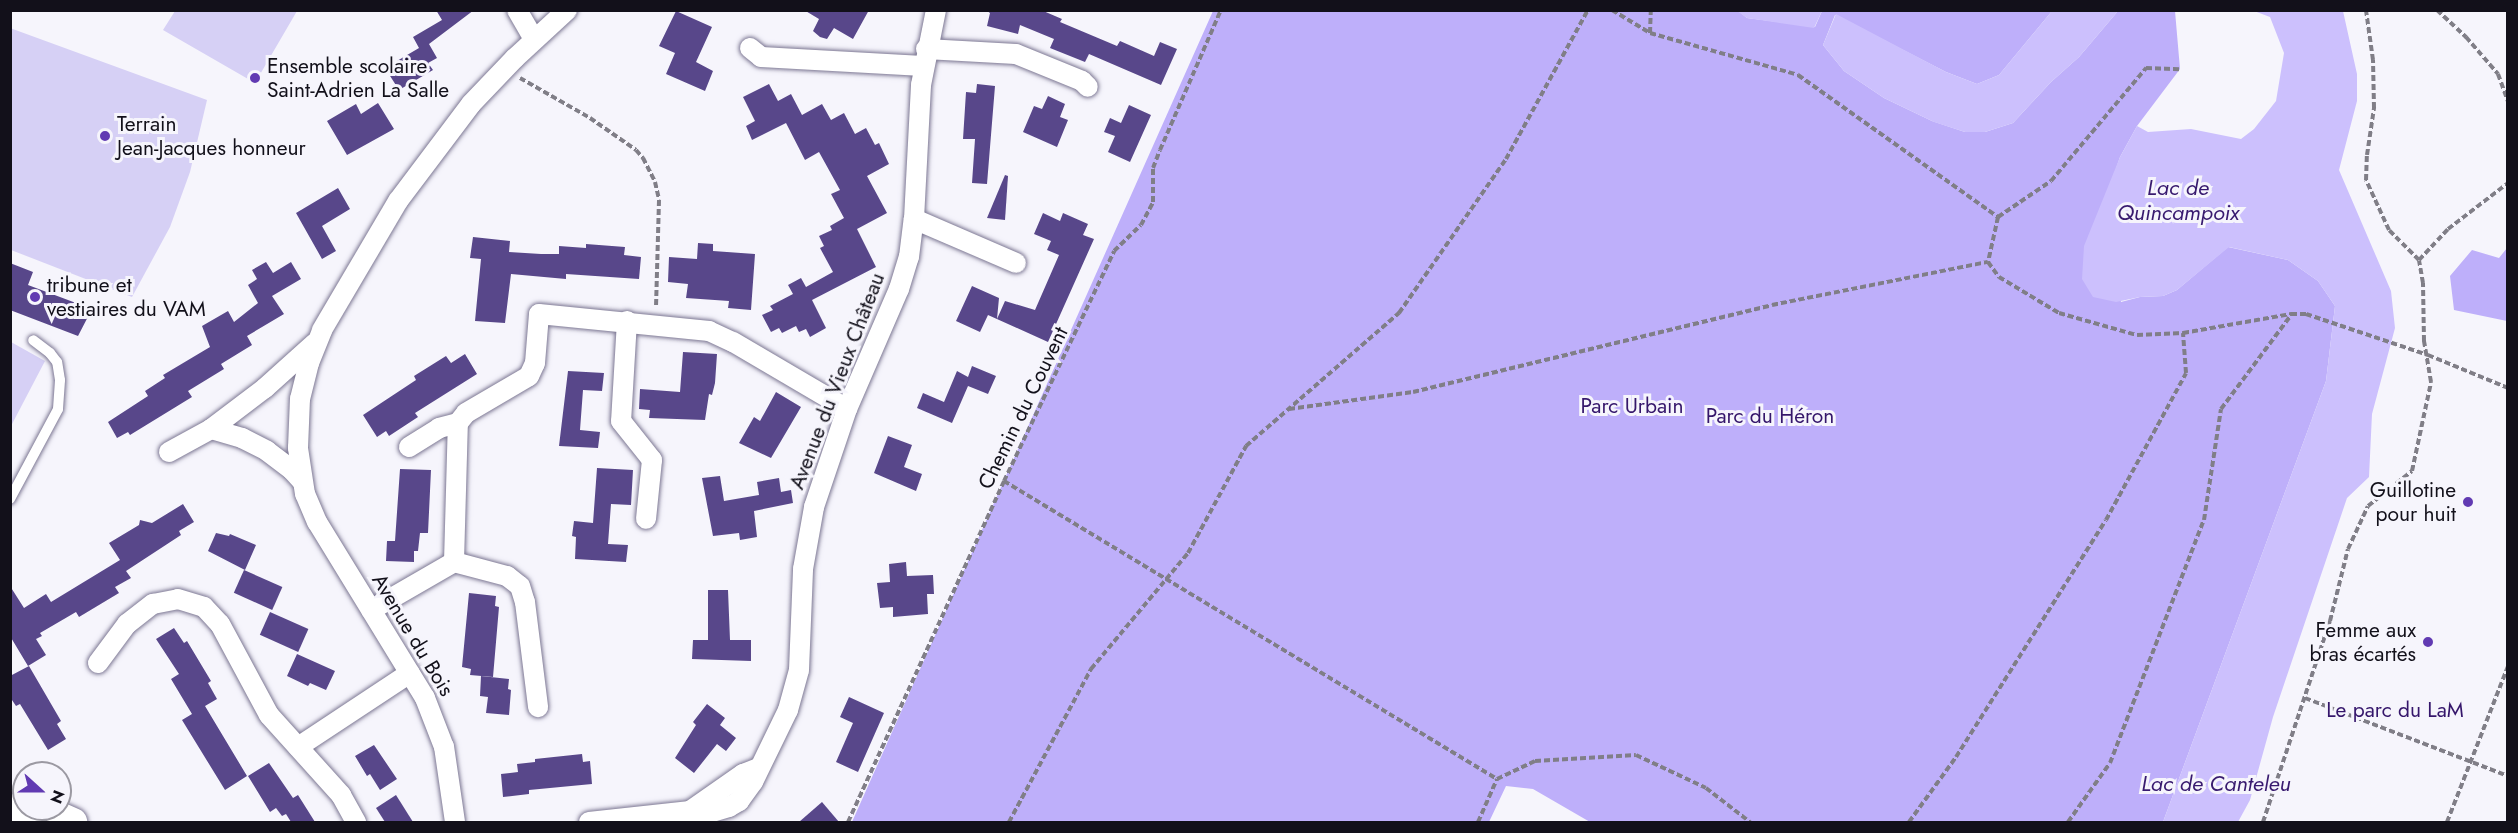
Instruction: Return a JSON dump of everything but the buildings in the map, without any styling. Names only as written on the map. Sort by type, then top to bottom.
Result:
[{"type":"main road","points":[[10,808],[41,822]]},
{"type":"street","points":[[518,10],[534,40]]},
{"type":"street","name":"Avenue du Bois","points":[[455,822],[444,747],[425,698],[317,522],[302,481],[298,441],[300,399],[316,341],[398,201],[440,143],[502,71],[567,10]]},
{"type":"street","name":"Avenue du Vieux Château","points":[[589,822],[665,819],[690,811],[743,774],[759,768],[788,710],[797,682],[806,548],[821,482],[847,410],[902,280],[909,257],[914,219],[924,58],[936,10]]},
{"type":"street","points":[[750,48],[761,57],[924,58],[1016,54],[1082,81],[1088,87]]},
{"type":"street","points":[[914,219],[1016,263]]},
{"type":"street","points":[[409,447],[439,428],[458,423],[466,413],[530,376],[535,363],[539,314],[698,328],[721,335],[847,410]]},
{"type":"street","points":[[627,321],[621,421],[652,460],[646,519]]},
{"type":"street","name":"Avenue du Bois","points":[[169,452],[211,429],[265,388],[316,341]]},
{"type":"street","points":[[454,562],[458,423]]},
{"type":"street","name":"Avenue du Bois","points":[[211,429],[242,438],[267,451],[292,470],[302,481]]},
{"type":"street","points":[[371,610],[454,562],[507,576],[520,586],[525,602],[538,707]]},
{"type":"street","points":[[98,663],[126,624],[145,608],[169,599],[195,603],[216,617],[259,700],[341,795],[356,822]]},
{"type":"street","points":[[298,747],[410,673]]},
{"type":"lane","points":[[10,499],[58,410],[60,380],[57,362],[50,353],[33,340]]},
{"type":"path","name":"Chemin du Couvent","points":[[848,822],[1004,481],[1114,251],[1141,225],[1154,202],[1153,168],[1221,10]]},
{"type":"path","points":[[1009,822],[1091,669],[1188,553],[1246,446],[1399,313],[1506,159],[1588,10]]},
{"type":"path","points":[[1612,10],[1650,33],[1798,75],[1998,217]]},
{"type":"path","points":[[1650,33],[1651,10]]},
{"type":"path","points":[[2263,822],[2330,621],[2348,549],[2368,506],[2412,471],[2431,382],[2424,341],[2423,283],[2419,260],[2389,230],[2366,180],[2374,108],[2373,60],[2366,10]]},
{"type":"path","points":[[2437,10],[2466,36],[2498,74],[2508,101]]},
{"type":"path","points":[[2180,69],[2146,68],[2051,181],[1998,217],[1988,262],[1999,278],[2059,313],[2137,335],[2183,333],[2292,314],[2324,319],[2417,351],[2508,387]]},
{"type":"path","points":[[502,71],[528,82],[567,104],[636,150],[643,158],[655,182],[659,200],[656,324]]},
{"type":"path","points":[[2419,260],[2448,229],[2508,183]]},
{"type":"path","points":[[1289,409],[1413,392],[1772,305],[1988,262]]},
{"type":"path","points":[[2068,822],[2110,763],[2204,520],[2221,409],[2292,314]]},
{"type":"path","points":[[1909,822],[1956,757],[2106,520],[2186,373],[2183,333]]},
{"type":"path","points":[[1004,481],[1497,779]]},
{"type":"path","points":[[2447,822],[2508,666]]},
{"type":"path","points":[[2305,698],[2508,776]]},
{"type":"path","points":[[1478,822],[1497,779],[1535,761],[1636,755],[1706,788],[1750,822]]},
{"type":"shaded area","points":[[175,11],[297,11],[255,83],[163,30]]},
{"type":"shaded area","name":"Terrain Jean-Jacques honneur","points":[[10,28],[207,100],[190,172],[170,227],[132,297],[11,250]]},
{"type":"shaded area","points":[[11,342],[45,361],[11,426]]},
{"type":"green space","name":"Parc Urbain","points":[[1737,10],[1747,18],[1815,27],[1822,11],[2052,11],[1999,75],[1977,84],[1946,72],[1835,15],[1823,45],[1844,71],[1884,98],[1932,121],[1965,132],[1985,132],[2013,123],[2051,82],[2079,57],[2118,11],[2175,11],[2180,69],[2137,126],[2120,157],[2106,198],[2121,302],[2140,297],[2163,296],[2177,290],[2228,247],[2288,260],[2318,281],[2335,306],[2326,381],[2163,822],[1590,822],[1533,789],[1506,786],[1489,822],[852,822],[1213,11]]},
{"type":"green space","points":[[2507,248],[2507,321],[2454,310],[2450,276],[2472,250],[2499,258]]},
{"type":"water","points":[[1737,11],[1822,11],[1814,28],[1747,18]]},
{"type":"water","points":[[2052,11],[2118,11],[2079,57],[2051,82],[2013,123],[1985,132],[1965,132],[1934,122],[1884,98],[1844,71],[1823,45],[1836,14],[1946,72],[1977,84],[1999,75]]},
{"type":"water","points":[[2254,11],[2343,11],[2357,74],[2357,101],[2339,170],[2391,291],[2395,328],[2372,414],[2369,477],[2347,498],[2273,717],[2250,800],[2238,822],[2163,822],[2326,381],[2335,306],[2318,281],[2288,260],[2229,247],[2177,290],[2163,296],[2140,297],[2116,302],[2093,297],[2082,279],[2084,246],[2120,157],[2137,126],[2148,132],[2191,129],[2241,139],[2254,129],[2276,101],[2284,53],[2270,17]]},
{"type":"place","name":"Ensemble scolaire Saint-Adrien La Salle","points":[[255,78]]},
{"type":"place","name":"Terrain Jean-Jacques honneur","points":[[105,136]]},
{"type":"place","name":"tribune et vestiaires du VAM","points":[[35,297]]},
{"type":"place","name":"Guillotine pour huit","points":[[2468,502]]},
{"type":"place","name":"Femme aux bras écartés","points":[[2428,642]]},
{"type":"water label","name":"Lac de Quincampoix","points":[[2178,200]]},
{"type":"water label","name":"Lac de Canteleu","points":[[2216,784]]},
{"type":"park label","name":"Parc du Héron","points":[[1770,416]]},
{"type":"park label","name":"Le parc du LaM","points":[[2395,710]]}]
